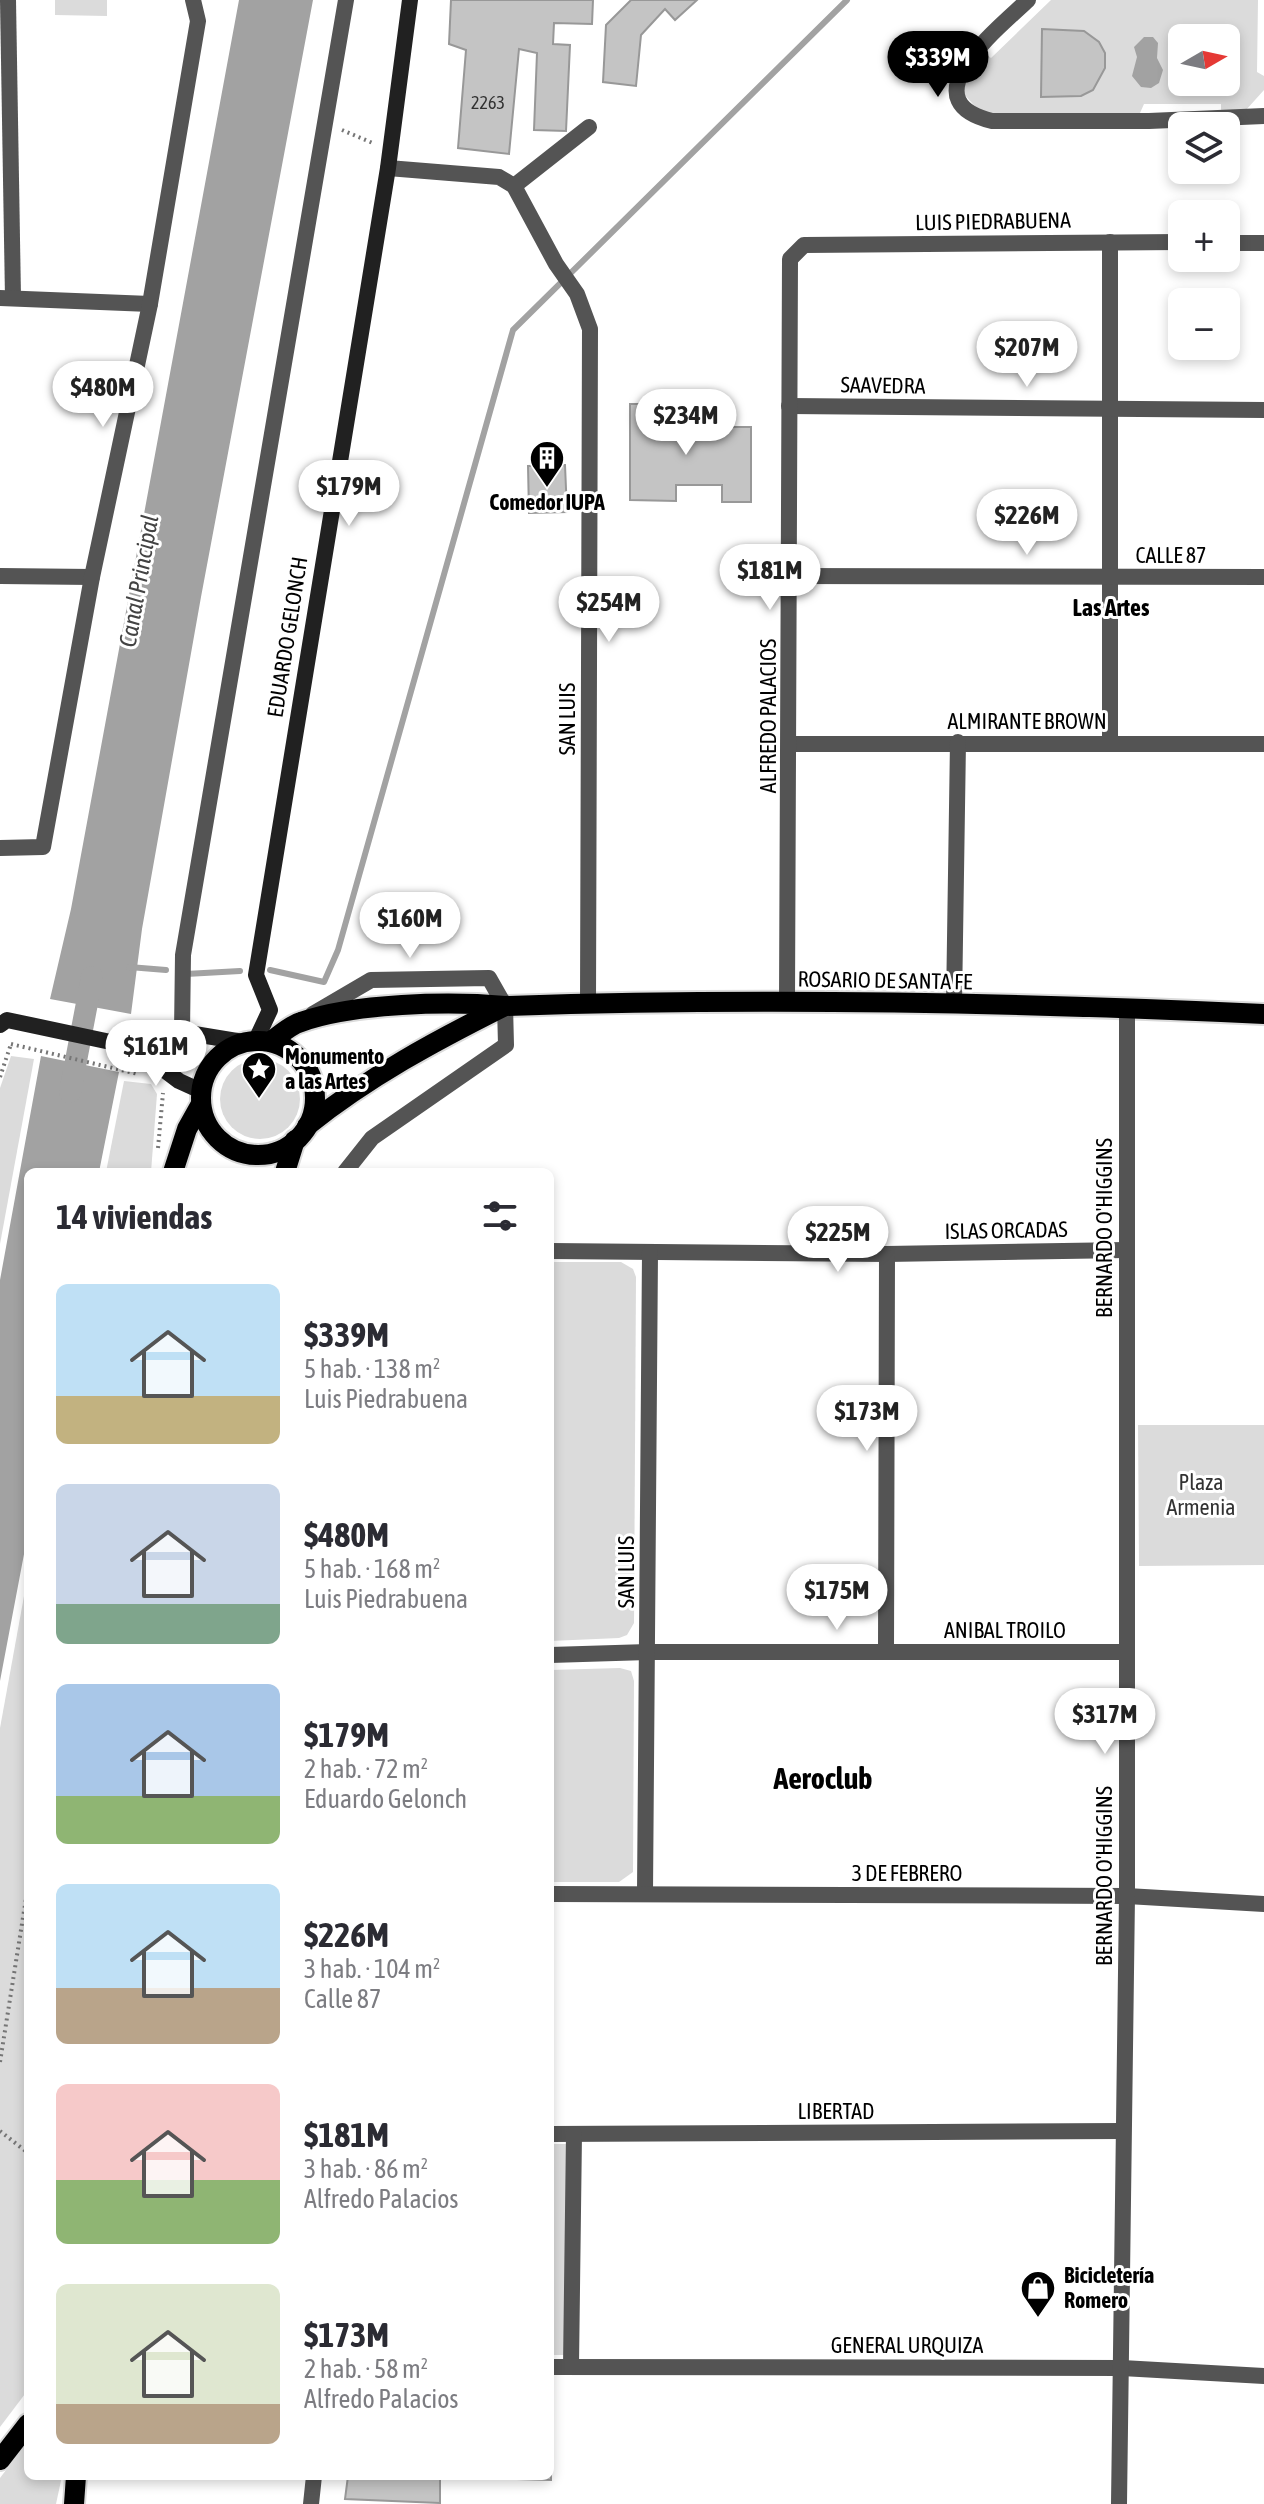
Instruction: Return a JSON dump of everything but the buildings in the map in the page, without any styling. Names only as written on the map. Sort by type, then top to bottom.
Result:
[{"type":"main road","name":"ROSARIO DE SANTA FE","points":[[256,1041],[299,1022],[345,1011],[470,1003],[505,1006],[787,1002],[1127,1007],[1264,1014]]},
{"type":"main road","name":"ROSARIO DE SANTA FE","points":[[301,1134],[339,1100],[407,1056],[505,1006]]},
{"type":"main road","points":[[174,1168],[210,1066],[231,1047],[256,1041],[294,1053],[310,1075],[315,1101],[287,1168]]},
{"type":"main road","points":[[201,1098],[209,1128],[237,1151],[274,1152],[301,1134]]},
{"type":"main road","points":[[0,2460],[24,2429]]},
{"type":"main road","points":[[74,2504],[76,2480]]},
{"type":"street","points":[[8,0],[6,298],[150,304]]},
{"type":"street","points":[[0,848],[43,847],[92,577],[150,304],[198,21],[193,0]]},
{"type":"street","points":[[182,1032],[183,955],[346,0]]},
{"type":"street","name":"EDUARDO GELONCH","points":[[256,1041],[270,1010],[256,975],[391,150],[410,0]]},
{"type":"street","points":[[1028,0],[961,68],[957,86],[959,101],[979,118],[992,121],[1149,121],[1264,116]]},
{"type":"street","points":[[388,168],[499,177],[514,186],[589,127]]},
{"type":"street","name":"SAN LUIS","points":[[514,186],[556,264],[577,294],[590,329],[588,1003]]},
{"type":"street","points":[[1110,242],[1110,743]]},
{"type":"street","name":"LUIS PIEDRABUENA","points":[[804,245],[1168,242]]},
{"type":"street","points":[[1240,243],[1264,243]]},
{"type":"street","name":"ALFREDO PALACIOS","points":[[787,1002],[790,259],[804,245]]},
{"type":"street","name":"SAAVEDRA","points":[[789,406],[1264,410]]},
{"type":"street","points":[[0,576],[92,577]]},
{"type":"street","name":"CALLE 87","points":[[789,576],[1264,577]]},
{"type":"street","points":[[954,1005],[958,742]]},
{"type":"street","name":"ALMIRANTE BROWN","points":[[790,744],[1264,744]]},
{"type":"street","points":[[299,1022],[371,980],[489,978],[505,1006],[506,1045],[372,1138],[348,1168]]},
{"type":"street","name":"BERNARDO O'HIGGINS","points":[[1119,2504],[1127,1896],[1124,1652],[1127,1007]]},
{"type":"street","points":[[6,1019],[134,1047],[201,1098]]},
{"type":"street","points":[[134,1047],[182,1032],[256,1041]]},
{"type":"street","name":"ISLAS ORCADAS","points":[[554,1251],[887,1254],[1126,1250]]},
{"type":"street","name":"SAN LUIS","points":[[645,1893],[650,1252]]},
{"type":"street","points":[[886,1652],[887,1254]]},
{"type":"street","name":"ANIBAL TROILO","points":[[554,1655],[648,1652],[1124,1652]]},
{"type":"street","name":"3 DE FEBRERO","points":[[554,1894],[1127,1896],[1264,1904]]},
{"type":"street","name":"LIBERTAD","points":[[554,2134],[1123,2131]]},
{"type":"street","points":[[571,2366],[574,2134]]},
{"type":"street","name":"GENERAL URQUIZA","points":[[554,2367],[1122,2368],[1264,2376]]},
{"type":"street","points":[[311,2504],[314,2480]]},
{"type":"path","points":[[325,123],[391,150]]},
{"type":"path","points":[[0,1077],[11,1044],[6,1019]]},
{"type":"path","points":[[11,1044],[146,1076]]},
{"type":"path","points":[[154,1084],[163,1092],[157,1158]]},
{"type":"path","points":[[0,2062],[24,1911]]},
{"type":"path","points":[[0,2131],[24,2150]]},
{"type":"green space","points":[[55,0],[107,0],[107,16],[55,15]]},
{"type":"green space","points":[[1051,0],[1258,0],[1257,72],[1264,76],[1264,90],[1246,110],[1229,112],[1221,112],[1221,104],[1144,104],[1140,113],[999,116],[980,112],[963,93],[965,75],[984,53],[991,58]]},
{"type":"green space","points":[[11,1056],[34,1059],[0,1244],[0,1088]]},
{"type":"green space","name":"Monumento a las Artes","points":[[260,1059],[275,1062],[288,1071],[297,1084],[300,1099],[297,1114],[288,1127],[275,1136],[260,1139],[245,1136],[232,1127],[223,1114],[220,1099],[223,1084],[232,1071],[245,1062]]},
{"type":"green space","points":[[124,1081],[151,1084],[157,1094],[151,1168],[107,1168]]},
{"type":"green space","points":[[554,1262],[621,1262],[633,1269],[636,1277],[634,1623],[627,1635],[619,1638],[554,1641]]},
{"type":"green space","name":"Plaza Armenia","points":[[1138,1425],[1264,1425],[1264,1565],[1139,1566]]},
{"type":"green space","points":[[24,1596],[24,2395],[0,2427],[0,1728]]},
{"type":"green space","points":[[620,1668],[631,1671],[634,1681],[633,1872],[619,1882],[554,1882],[554,1670]]},
{"type":"green space","points":[[554,2144],[570,2144],[565,2355],[554,2355]]},
{"type":"green space","points":[[24,2446],[24,2480],[61,2480],[56,2504],[0,2504],[0,2478]]},
{"type":"water","points":[[239,0],[313,0],[201,597],[142,929],[131,1014],[50,999],[71,909]]},
{"type":"water","points":[[1144,37],[1153,37],[1158,43],[1157,58],[1163,70],[1159,83],[1151,88],[1141,87],[1132,76],[1137,57],[1134,47]]},
{"type":"water","points":[[41,1056],[119,1072],[100,1168],[24,1168],[24,1554],[0,1681],[0,1280]]},
{"type":"waterway","points":[[270,970],[324,982],[338,950],[513,330],[847,0]]},
{"type":"waterway","points":[[129,967],[166,970]]},
{"type":"waterway","points":[[186,974],[240,971]]},
{"type":"waterway","name":"Canal Principal","points":[[70,1092],[92,977]]},
{"type":"place","name":"Comedor IUPA","points":[[547,489]]},
{"type":"place","name":"Monumento a las Artes","points":[[259,1100]]},
{"type":"place","name":"Bicicletería Romero","points":[[1038,2319]]},
{"type":"district","name":"Las Artes","points":[[1111,608]]},
{"type":"district","name":"Aeroclub","points":[[823,1779]]}]
